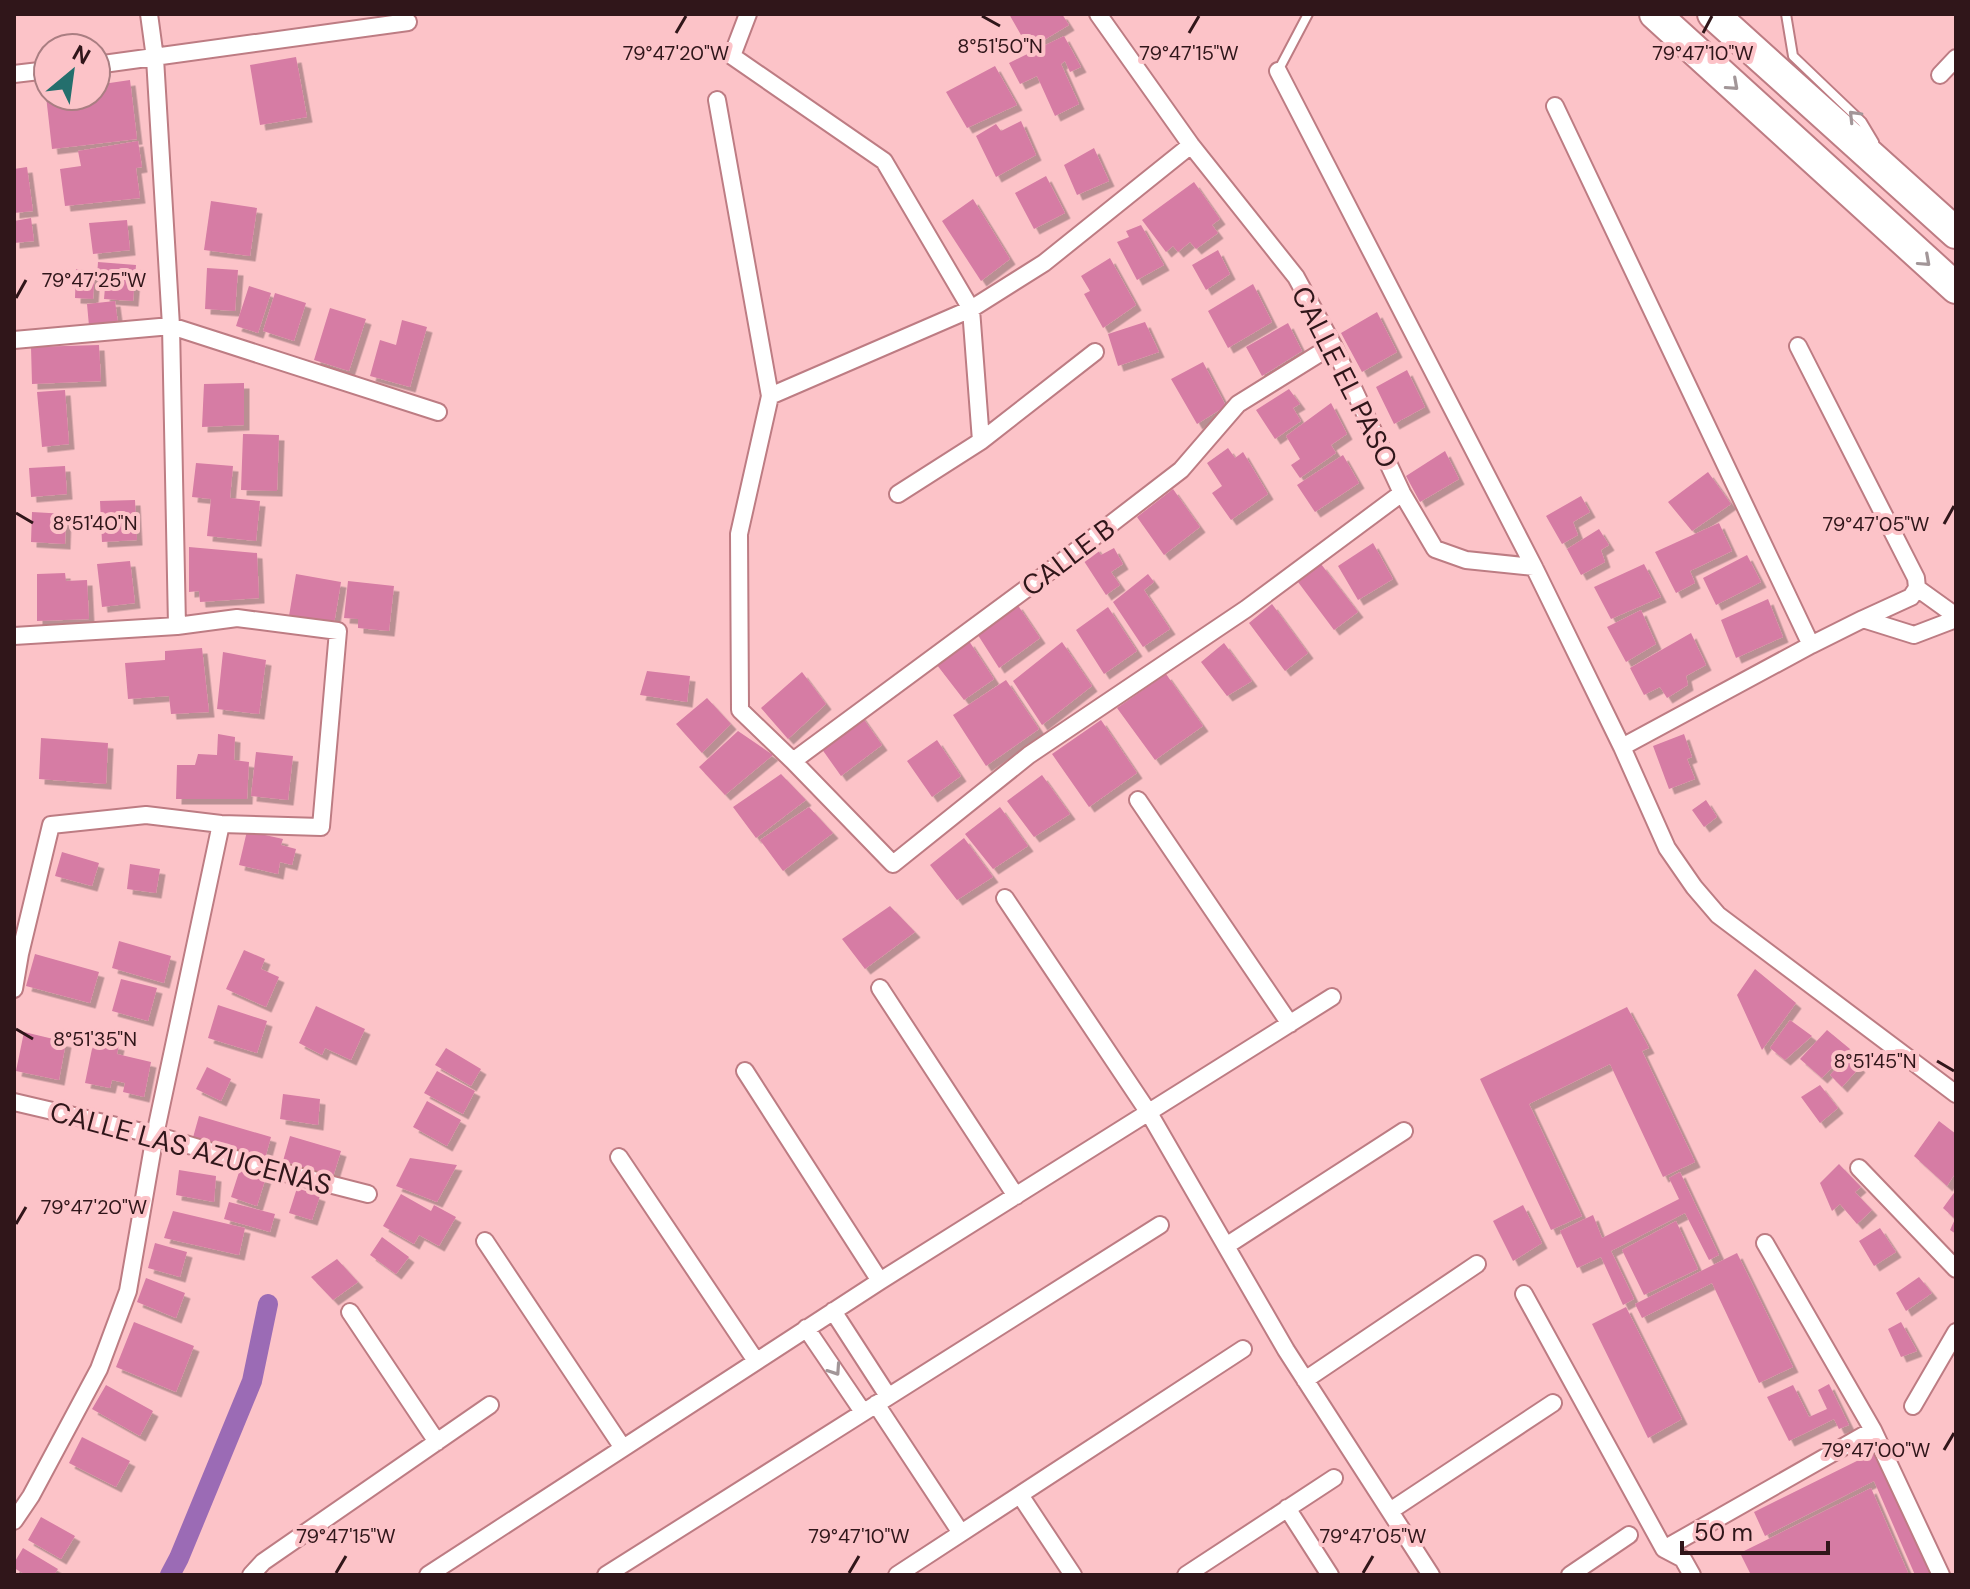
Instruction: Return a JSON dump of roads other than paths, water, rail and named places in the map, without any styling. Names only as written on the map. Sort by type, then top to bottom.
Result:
[{"type":"highway","points":[[1655,14],[1956,288]]},
{"type":"highway","points":[[1713,14],[1956,233]]},
{"type":"street","points":[[149,14],[155,58],[171,326],[177,626]]},
{"type":"street","points":[[748,14],[732,56],[884,161],[971,309],[981,441]]},
{"type":"street","name":"CALLE EL PASO","points":[[1098,14],[1191,145],[1296,277],[1333,345],[1402,493],[1435,549],[1466,560],[1534,567]]},
{"type":"street","points":[[112,63],[408,22]]},
{"type":"street","points":[[1940,75],[1956,58]]},
{"type":"street","points":[[1278,71],[1534,567],[1622,747],[1667,848],[1718,915],[1956,1094]]},
{"type":"street","points":[[717,100],[770,396],[739,534],[740,710],[893,864],[1029,755],[1246,609],[1402,493]]},
{"type":"street","points":[[1555,106],[1811,645]]},
{"type":"street","points":[[770,396],[971,309],[1044,263],[1191,145]]},
{"type":"street","points":[[14,340],[171,326],[438,412]]},
{"type":"street","name":"CALLE B","points":[[793,761],[1181,470],[1238,404],[1333,345]]},
{"type":"street","points":[[1622,747],[1811,645],[1911,597],[1917,588],[1916,578],[1798,346]]},
{"type":"street","points":[[898,494],[981,441],[1095,352]]},
{"type":"street","points":[[1917,588],[1956,618]]},
{"type":"street","points":[[14,636],[177,626],[237,618],[338,631],[321,827],[221,824],[146,815],[51,825],[17,953],[14,989]]},
{"type":"street","points":[[1863,619],[1914,635],[1956,618]]},
{"type":"street","points":[[1138,800],[1290,1024]]},
{"type":"street","points":[[14,1521],[31,1496],[99,1369],[128,1291],[155,1135],[221,824]]},
{"type":"street","points":[[1005,898],[1149,1113],[1305,1380],[1431,1575]]},
{"type":"street","points":[[880,988],[1016,1196]]},
{"type":"street","points":[[428,1575],[806,1328],[1332,997]]},
{"type":"street","points":[[745,1071],[880,1281]]},
{"type":"street","name":"CALLE LAS AZUCENAS","points":[[14,1102],[155,1135],[368,1194]]},
{"type":"street","points":[[1226,1246],[1404,1131]]},
{"type":"street","points":[[619,1157],[756,1361]]},
{"type":"street","points":[[1859,1168],[1956,1269]]},
{"type":"street","points":[[606,1575],[1160,1225]]},
{"type":"street","points":[[485,1241],[623,1448]]},
{"type":"street","points":[[1765,1243],[1873,1430],[1941,1575]]},
{"type":"street","points":[[1305,1380],[1477,1264]]},
{"type":"street","points":[[1524,1294],[1664,1549],[1683,1559],[1692,1575]]},
{"type":"street","points":[[833,1311],[876,1404],[961,1533]]},
{"type":"street","points":[[350,1312],[437,1442]]},
{"type":"street","points":[[806,1328],[876,1404]]},
{"type":"street","points":[[1913,1406],[1956,1332]]},
{"type":"street","points":[[897,1575],[1243,1349]]},
{"type":"street","points":[[1390,1511],[1553,1403]]},
{"type":"street","points":[[251,1575],[263,1562],[490,1405]]},
{"type":"street","points":[[1664,1549],[1873,1430]]},
{"type":"street","points":[[1186,1575],[1334,1478]]},
{"type":"street","points":[[1020,1495],[1073,1575]]},
{"type":"street","points":[[1287,1508],[1330,1575]]},
{"type":"street","points":[[1570,1575],[1629,1535]]},
{"type":"lane","points":[[1278,71],[1308,14]]},
{"type":"lane","points":[[1786,14],[1793,56],[1862,122],[1897,181]]},
{"type":"waterway","points":[[170,1575],[252,1381],[268,1304]]}]
